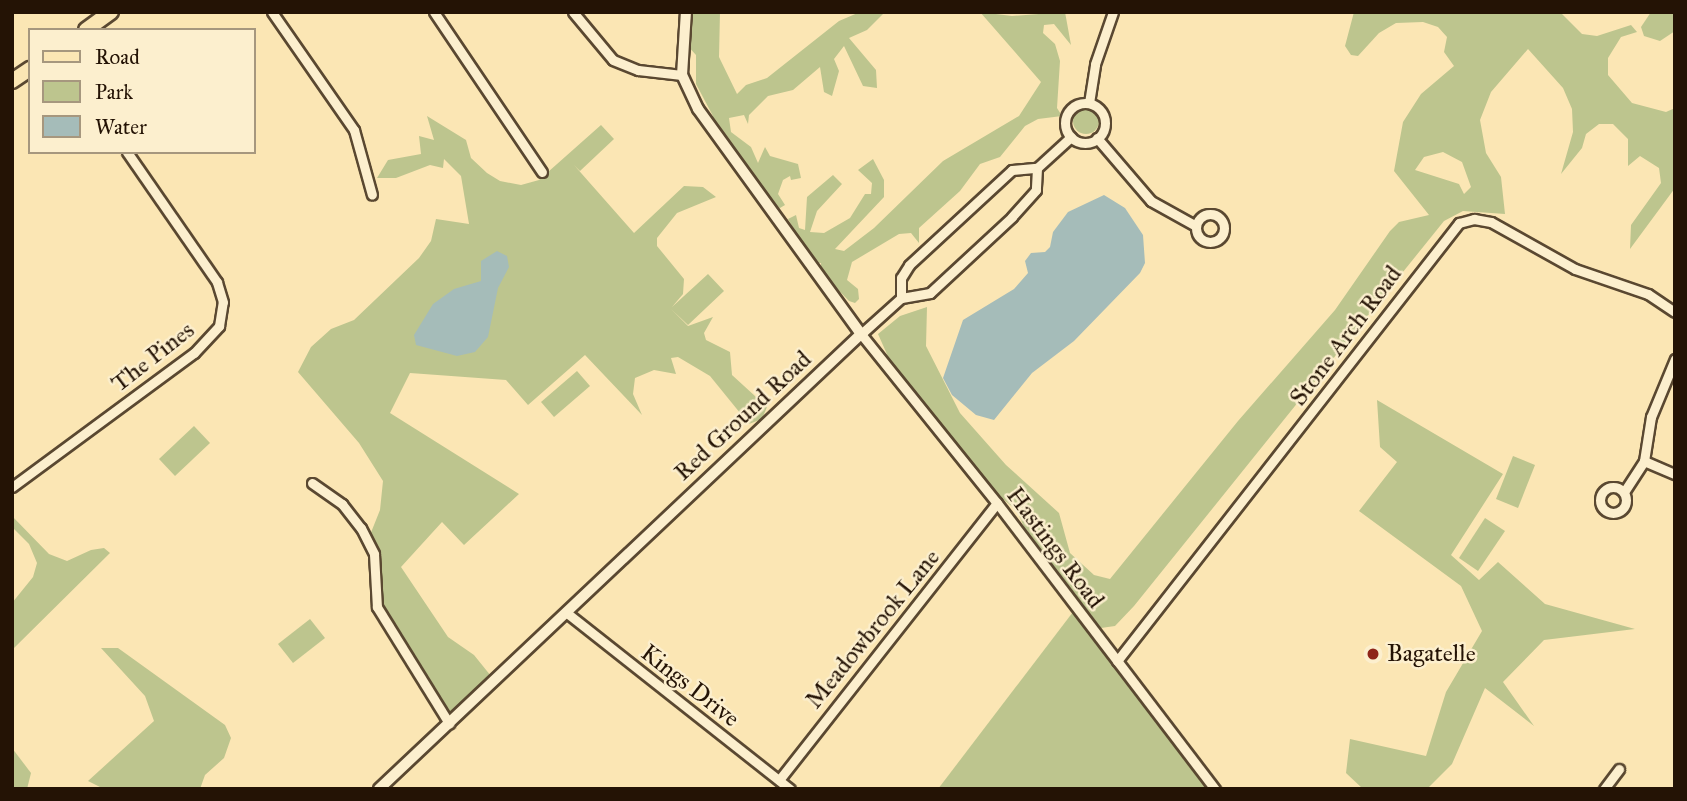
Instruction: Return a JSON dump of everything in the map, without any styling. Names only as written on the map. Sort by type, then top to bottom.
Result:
[{"type":"main road","points":[[89,28],[111,12]]},
{"type":"main road","points":[[12,81],[28,70]]},
{"type":"street","points":[[272,12],[354,130],[372,195]]},
{"type":"street","points":[[435,12],[542,172]]},
{"type":"street","points":[[573,12],[596,45],[613,60],[639,70],[682,75]]},
{"type":"street","points":[[686,12],[682,75],[712,130],[861,334],[901,298],[930,293],[1012,217],[1036,190],[1037,168]]},
{"type":"street","points":[[1089,103],[1096,64],[1113,12]]},
{"type":"street","points":[[1089,103],[1103,115],[1104,128],[1097,138],[1087,142],[1071,137],[1065,125],[1067,113],[1076,104],[1089,103]]},
{"type":"street","points":[[901,298],[901,278],[909,265],[1012,170],[1037,168],[1071,137]]},
{"type":"street","points":[[1097,138],[1151,201],[1196,226]]},
{"type":"street","name":"The Pines","points":[[12,487],[194,353],[219,326],[223,302],[217,282],[128,154]]},
{"type":"street","name":"Stone Arch Road","points":[[1117,661],[1459,223],[1475,219],[1490,222],[1575,269],[1648,294],[1675,312]]},
{"type":"street","name":"Hastings Road","points":[[861,334],[997,503],[1215,789]]},
{"type":"street","name":"Red Ground Road","points":[[379,789],[861,334]]},
{"type":"street","points":[[1624,492],[1644,461],[1651,417],[1675,359]]},
{"type":"street","points":[[1644,461],[1675,474]]},
{"type":"street","points":[[312,484],[342,504],[361,528],[375,560],[377,607],[449,723]]},
{"type":"street","name":"Meadowbrook Lane","points":[[779,780],[997,503]]},
{"type":"street","name":"Kings Drive","points":[[567,613],[790,789]]},
{"type":"street","points":[[1604,789],[1619,769]]},
{"type":"green space","points":[[689,12],[720,12],[719,57],[737,94],[746,85],[767,78],[839,21],[860,12],[885,12],[867,30],[849,38],[876,70],[877,88],[863,86],[844,46],[834,59],[839,71],[832,96],[824,92],[820,67],[793,90],[768,96],[749,115],[748,124],[744,115],[729,118],[731,132],[751,147],[758,163],[765,147],[770,156],[798,164],[801,178],[791,180],[790,176],[783,180],[778,194],[785,205],[780,208],[774,206],[709,121],[713,116],[696,84],[696,55],[686,44]]},
{"type":"green space","points":[[980,12],[1012,16],[1065,12],[1071,45],[1054,24],[1044,25],[1043,33],[1055,44],[1060,61],[1057,108],[1062,116],[1038,119],[1025,126],[1000,157],[980,164],[960,191],[919,228],[919,243],[911,233],[899,234],[852,262],[847,280],[858,289],[859,299],[855,303],[849,301],[821,272],[821,263],[814,263],[788,219],[796,215],[799,228],[805,230],[807,197],[833,175],[842,184],[817,211],[810,232],[824,233],[850,218],[865,194],[871,194],[872,183],[858,170],[873,159],[884,180],[884,197],[835,249],[844,251],[874,228],[943,161],[1019,116],[1041,82]]},
{"type":"green space","points":[[1354,12],[1560,12],[1582,34],[1597,36],[1631,25],[1637,32],[1621,37],[1608,58],[1608,75],[1632,103],[1666,112],[1675,108],[1675,188],[1630,249],[1631,225],[1661,183],[1659,168],[1640,156],[1628,166],[1628,139],[1613,124],[1599,124],[1586,134],[1582,148],[1561,174],[1573,132],[1572,109],[1563,88],[1528,49],[1491,92],[1480,120],[1486,153],[1501,177],[1505,214],[1463,211],[1444,221],[1134,606],[1115,626],[1101,628],[1031,543],[1017,511],[988,486],[894,370],[878,334],[900,316],[927,307],[926,346],[960,413],[1006,465],[1059,513],[1070,553],[1094,575],[1110,579],[1238,421],[1335,310],[1390,231],[1399,222],[1429,215],[1394,171],[1403,122],[1421,94],[1454,66],[1444,52],[1447,37],[1438,27],[1423,22],[1396,23],[1379,33],[1358,56],[1351,55],[1345,46]],"holes":[[[1443,152],[1462,162],[1471,187],[1464,194],[1459,184],[1415,170],[1424,157]]]},
{"type":"green space","points":[[1651,12],[1675,12],[1675,31],[1660,41],[1644,36],[1641,27]]},
{"type":"green space","points":[[1086,108],[1095,112],[1099,121],[1095,130],[1086,134],[1077,130],[1073,121],[1077,112]]},
{"type":"green space","points":[[427,116],[466,140],[471,158],[487,173],[500,181],[521,185],[539,180],[601,125],[614,139],[580,171],[574,165],[634,233],[684,186],[703,187],[716,197],[677,213],[657,238],[657,246],[684,279],[683,294],[672,307],[708,274],[724,291],[688,325],[671,309],[688,326],[713,317],[704,333],[706,340],[730,352],[732,375],[767,407],[762,419],[749,424],[710,376],[678,357],[671,358],[676,374],[654,370],[635,378],[633,394],[642,415],[585,355],[528,405],[506,380],[410,373],[390,413],[519,494],[464,545],[442,522],[401,567],[448,637],[474,655],[495,681],[450,723],[381,614],[368,540],[380,510],[383,481],[359,443],[298,372],[311,347],[331,329],[354,320],[419,258],[431,241],[436,219],[469,224],[461,176],[444,159],[443,168],[430,165],[396,178],[377,178],[388,160],[421,154],[419,136],[434,140]]},
{"type":"green space","points":[[577,371],[590,386],[554,417],[541,402]]},
{"type":"green space","points":[[1377,400],[1503,474],[1451,555],[1479,580],[1498,562],[1545,604],[1635,629],[1544,640],[1503,682],[1534,726],[1485,688],[1452,764],[1427,789],[1363,789],[1346,773],[1350,739],[1426,756],[1446,692],[1482,631],[1461,586],[1359,511],[1397,462],[1380,447]]},
{"type":"green space","points":[[194,426],[210,443],[175,476],[159,459]]},
{"type":"green space","points":[[1513,456],[1535,465],[1518,508],[1496,499]]},
{"type":"green space","points":[[12,516],[49,554],[67,561],[91,550],[104,548],[110,553],[12,650],[12,603],[33,577],[37,563],[29,544],[12,527]]},
{"type":"green space","points":[[1485,518],[1505,531],[1478,571],[1459,558]]},
{"type":"green space","points":[[1076,608],[1215,789],[938,789]]},
{"type":"green space","points":[[310,619],[325,638],[293,663],[278,644]]},
{"type":"green space","points":[[101,648],[118,648],[225,725],[231,738],[224,758],[205,775],[200,789],[104,789],[88,781],[154,721],[145,696]]},
{"type":"green space","points":[[12,748],[31,773],[27,789],[12,789]]},
{"type":"water","points":[[1104,195],[1125,208],[1143,235],[1145,263],[1140,273],[1074,341],[1032,373],[994,420],[976,415],[952,395],[943,378],[963,320],[1014,289],[1028,273],[1025,261],[1031,253],[1045,252],[1050,247],[1053,232],[1068,212]]},
{"type":"water","points":[[497,251],[507,256],[509,267],[498,288],[488,337],[475,352],[457,356],[416,345],[414,335],[433,304],[454,289],[481,281],[481,261]]},
{"type":"place","name":"Bagatelle","points":[[1373,654]]}]
